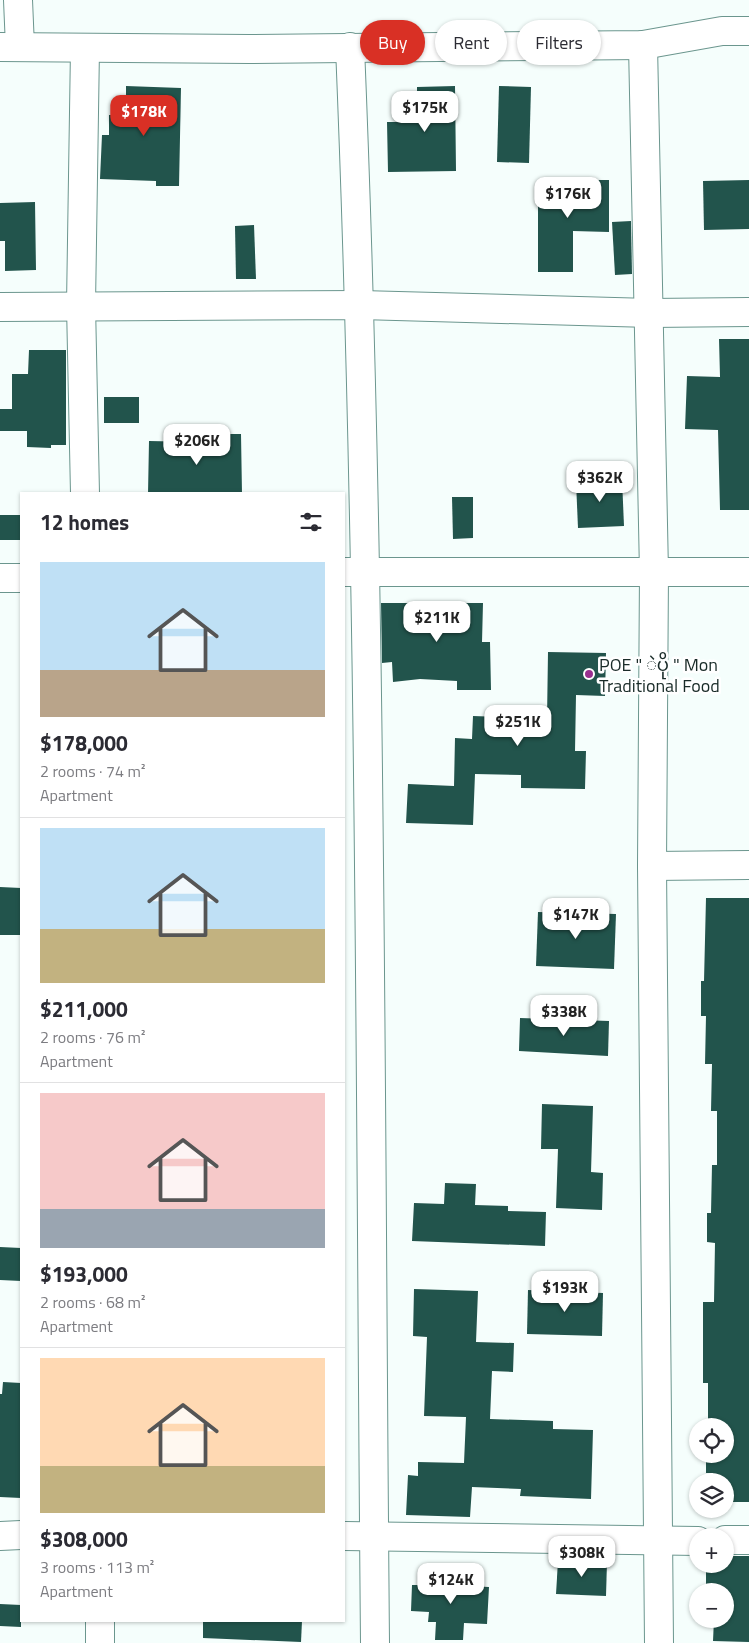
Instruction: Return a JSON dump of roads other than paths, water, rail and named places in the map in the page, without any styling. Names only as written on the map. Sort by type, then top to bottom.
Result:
[{"type":"street","points":[[18,0],[10,47],[249,49],[643,45],[722,31],[749,30]]},
{"type":"street","points":[[643,45],[654,572],[652,866],[659,1643]]},
{"type":"street","points":[[350,47],[360,305],[355,572],[375,1643]]},
{"type":"street","points":[[84,48],[81,305],[85,492]]},
{"type":"street","points":[[0,307],[81,305],[360,305],[650,313],[749,312]]},
{"type":"street","points":[[355,572],[749,572]]},
{"type":"street","points":[[0,578],[20,578]]},
{"type":"street","points":[[652,866],[749,865]]},
{"type":"street","points":[[0,1536],[20,1535]]},
{"type":"street","points":[[345,1536],[689,1540]]},
{"type":"street","points":[[734,1540],[749,1540]]},
{"type":"street","points":[[100,1622],[100,1643]]},
{"type":"place","name":"POE \" ဲပို \" Mon Traditional Food","points":[[589,674]]}]
